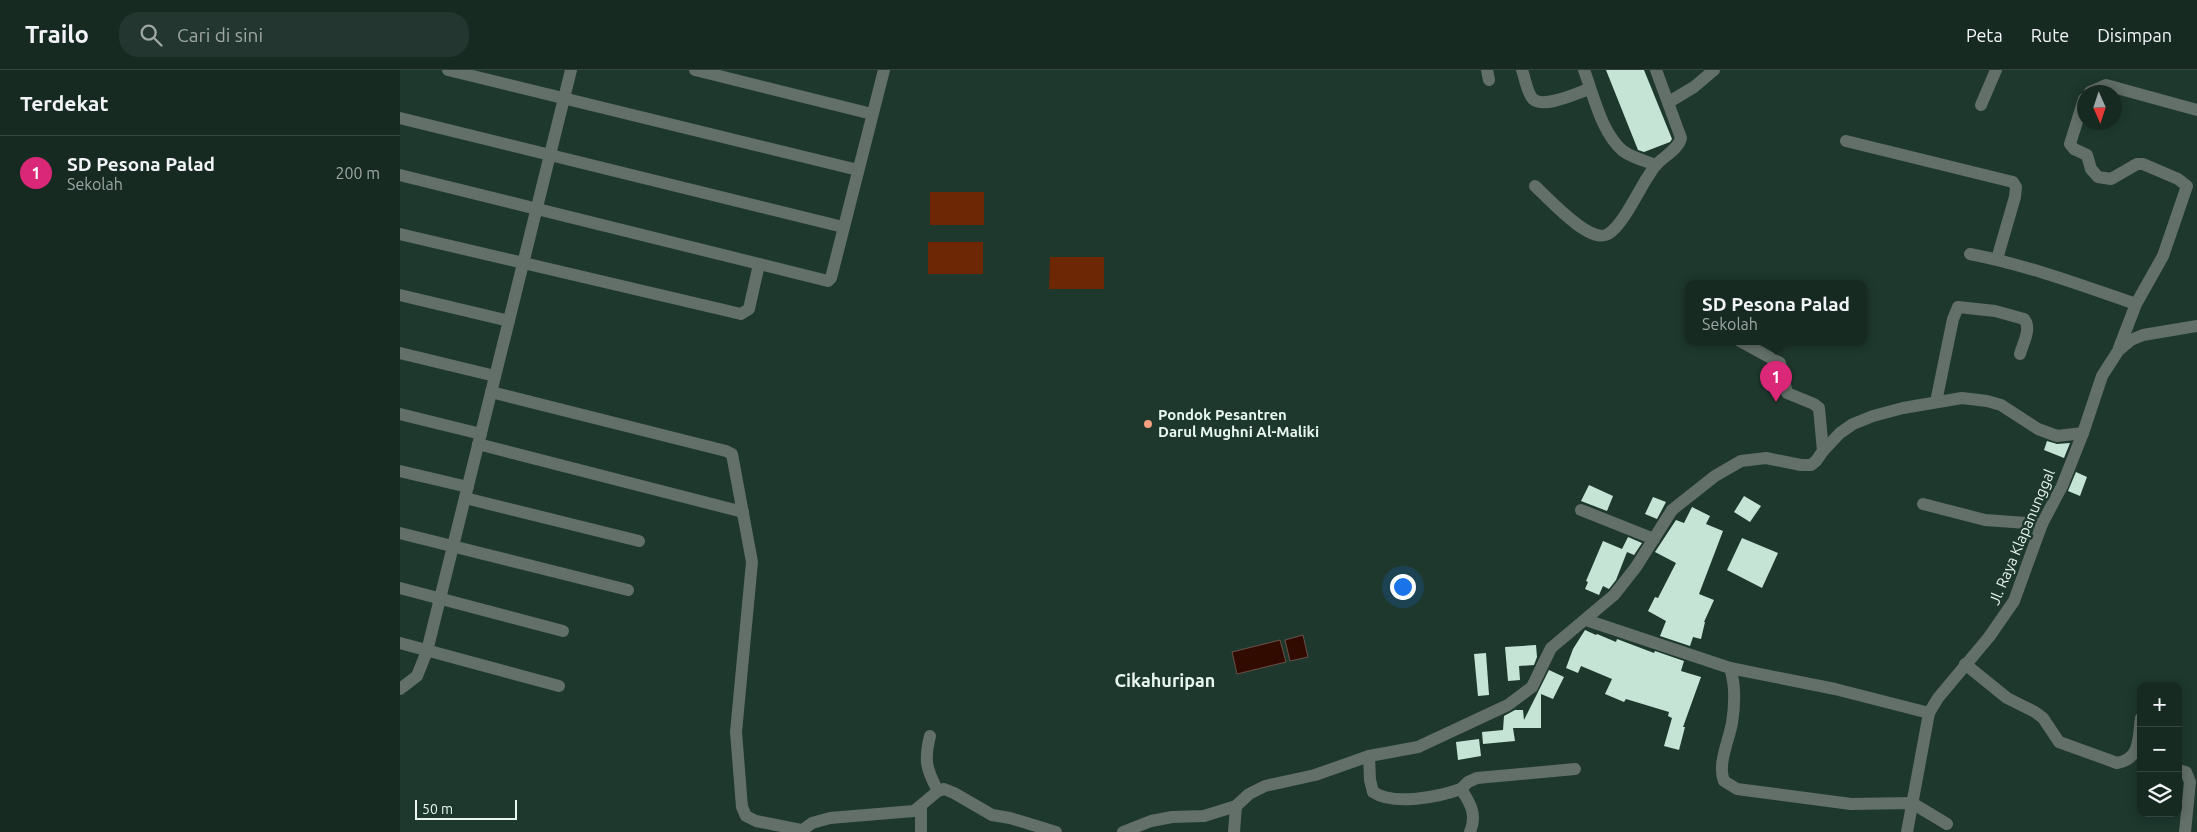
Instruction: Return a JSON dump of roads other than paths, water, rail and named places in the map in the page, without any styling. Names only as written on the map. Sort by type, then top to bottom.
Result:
[{"type":"street","points":[[448,70],[858,170]]},
{"type":"street","points":[[400,689],[417,676],[427,651],[571,70]]},
{"type":"street","points":[[695,70],[872,114]]},
{"type":"street","points":[[400,175],[828,281],[831,278],[884,70]]},
{"type":"street","points":[[1522,70],[1530,94],[1534,100],[1540,102],[1553,101],[1590,89]]},
{"type":"street","points":[[1535,186],[1576,224],[1599,237],[1609,234],[1616,227],[1656,165],[1680,143],[1682,138],[1656,70]]},
{"type":"street","points":[[1669,102],[1694,87],[1714,70]]},
{"type":"street","points":[[1981,105],[1996,70]]},
{"type":"street","points":[[1587,71],[1590,89],[1609,133],[1622,150],[1636,158],[1656,165]]},
{"type":"street","points":[[2122,89],[2197,110]]},
{"type":"street","points":[[400,118],[843,227]]},
{"type":"street","points":[[2077,122],[2070,144],[2074,149],[2087,155],[2091,168],[2098,177],[2111,179],[2137,164],[2143,164],[2178,179],[2187,186],[2163,256],[2136,304],[2118,351]]},
{"type":"street","points":[[1846,141],[2013,182],[2016,187],[2015,197],[1998,259]]},
{"type":"street","points":[[400,234],[741,314],[749,309],[759,264]]},
{"type":"street","points":[[1970,254],[1998,259],[2136,304]]},
{"type":"street","points":[[400,295],[509,322]]},
{"type":"street","points":[[1936,402],[1953,319],[1958,307],[1995,311],[2024,319],[2028,328],[2020,354]]},
{"type":"street","name":"Jl. Raya Klapanunggal","points":[[1907,832],[1929,713],[1938,698],[1989,637],[2014,601],[2042,524],[2062,486],[2083,433],[2102,376],[2118,351],[2131,340],[2143,335],[2197,326]]},
{"type":"street","points":[[1747,345],[1780,363],[1786,393],[1814,404],[1819,408],[1823,450]]},
{"type":"street","points":[[400,353],[495,376]]},
{"type":"street","points":[[491,392],[730,452],[733,458],[752,562],[736,732],[742,807],[746,816],[756,821],[801,831],[812,823],[830,818],[906,813],[921,807],[938,791],[944,789],[992,814],[1056,832]]},
{"type":"street","points":[[1122,832],[1151,821],[1172,817],[1204,816],[1236,806],[1255,790],[1315,775],[1369,756],[1426,744],[1508,705],[1532,687],[1551,648],[1614,596],[1636,567],[1672,510],[1729,467],[1741,461],[1766,458],[1801,465],[1811,464],[1816,461],[1823,450],[1840,433],[1853,424],[1880,414],[1962,398],[2001,405],[2038,430],[2057,436],[2083,433]]},
{"type":"street","points":[[400,414],[480,439],[743,512]]},
{"type":"street","points":[[400,471],[466,493],[639,541]]},
{"type":"street","points":[[1923,504],[1985,520],[2042,524]]},
{"type":"street","points":[[1581,510],[1654,540]]},
{"type":"street","points":[[400,533],[628,590]]},
{"type":"street","points":[[400,588],[563,631]]},
{"type":"street","points":[[1586,620],[1730,668],[1835,689],[1929,713]]},
{"type":"street","points":[[400,643],[559,686]]},
{"type":"street","points":[[1966,664],[2007,698],[2035,712],[2045,721],[2059,742],[2117,763],[2136,759],[2140,727]]},
{"type":"street","points":[[1730,668],[1734,681],[1735,700],[1721,771],[1724,781],[1737,789],[1851,804],[1912,803],[1948,824]]},
{"type":"street","points":[[930,736],[926,752],[927,766],[938,791]]},
{"type":"street","points":[[1369,756],[1370,780],[1373,792],[1380,796],[1399,799],[1428,796],[1461,789],[1468,782],[1477,778],[1575,770]]},
{"type":"street","points":[[2182,771],[2186,772],[2190,782],[2185,832]]},
{"type":"street","points":[[1461,789],[1471,805],[1474,815],[1470,832]]},
{"type":"street","points":[[1234,832],[1236,806]]},
{"type":"street","points":[[921,807],[921,832]]},
{"type":"place","name":"SD Pesona Palad","points":[[1776,402]]},
{"type":"place","name":"Pondok Pesantren Darul Mughni Al-Maliki","points":[[1148,424]]},
{"type":"district","name":"Cikahuripan","points":[[1165,681]]}]
